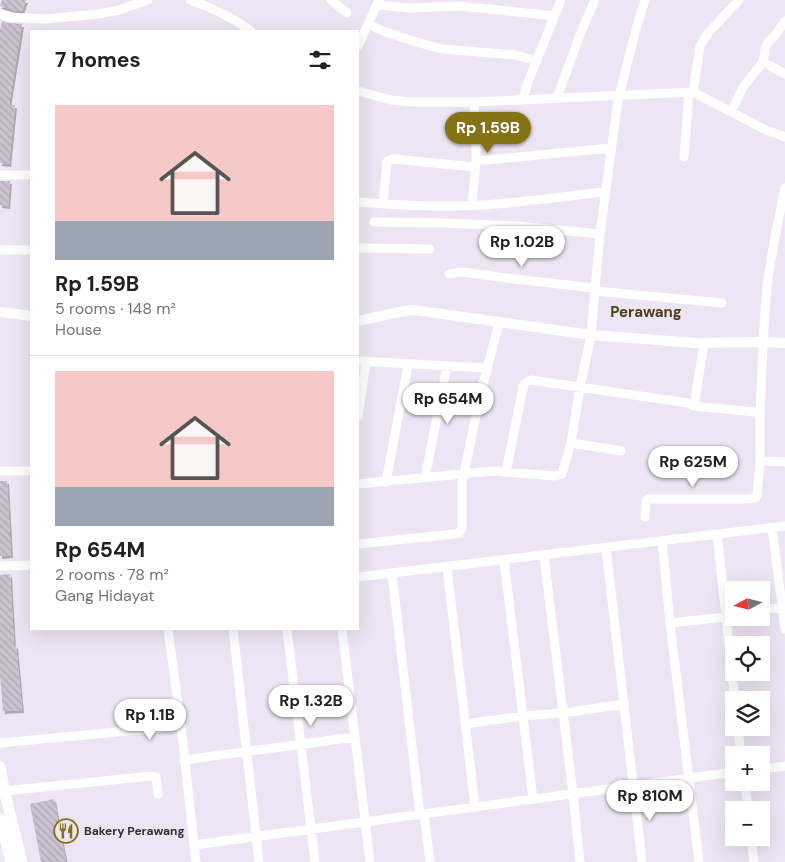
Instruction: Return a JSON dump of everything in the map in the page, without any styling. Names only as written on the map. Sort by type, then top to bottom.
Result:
[{"type":"main road","points":[[0,767],[4,792],[22,862]]},
{"type":"main road","points":[[0,819],[11,862]]},
{"type":"street","points":[[0,14],[9,17],[45,19],[98,14],[119,10],[148,0]]},
{"type":"street","points":[[190,0],[213,8],[250,30]]},
{"type":"street","points":[[331,0],[347,13]]},
{"type":"street","points":[[524,99],[528,82],[561,0]]},
{"type":"street","points":[[557,98],[595,0]]},
{"type":"street","points":[[359,484],[493,471],[555,476],[563,473],[571,443],[591,335],[600,234],[619,96],[645,0]]},
{"type":"street","points":[[684,157],[691,92],[700,46],[708,33],[739,0]]},
{"type":"street","points":[[359,44],[378,2],[410,8],[466,6],[555,16]]},
{"type":"street","points":[[731,112],[743,87],[763,62],[766,46],[785,21]]},
{"type":"street","points":[[368,24],[383,31],[442,49],[516,55],[537,61]]},
{"type":"street","points":[[763,62],[785,74]]},
{"type":"street","points":[[359,91],[391,100],[412,102],[474,102],[691,92],[766,130],[785,137]]},
{"type":"street","points":[[472,205],[476,141],[474,102]]},
{"type":"street","points":[[383,204],[387,162],[393,159],[475,164],[611,148]]},
{"type":"street","points":[[0,175],[30,175]]},
{"type":"street","points":[[645,517],[648,499],[748,499],[754,498],[757,495],[760,460],[763,342],[768,286],[785,188]]},
{"type":"street","points":[[359,202],[438,206],[472,205],[605,192]]},
{"type":"street","points":[[374,222],[516,226],[600,234]]},
{"type":"street","points":[[359,248],[430,248]]},
{"type":"street","points":[[0,250],[30,250]]},
{"type":"street","points":[[449,274],[462,272],[595,290],[722,303]]},
{"type":"street","points":[[359,321],[410,310],[591,335],[704,343],[785,343]]},
{"type":"street","points":[[0,312],[30,316]]},
{"type":"street","points":[[359,544],[459,533],[462,528],[462,481],[480,396],[499,323]]},
{"type":"street","points":[[694,406],[704,343]]},
{"type":"street","points":[[359,403],[362,362],[488,368]]},
{"type":"street","points":[[386,482],[408,364]]},
{"type":"street","points":[[425,478],[447,366]]},
{"type":"street","points":[[506,472],[524,383],[531,380],[688,403],[694,406],[755,412],[760,415]]},
{"type":"street","points":[[571,443],[621,451]]},
{"type":"street","points":[[760,460],[785,462]]},
{"type":"street","points":[[0,471],[30,471]]},
{"type":"street","points":[[359,577],[785,526]]},
{"type":"street","points":[[772,528],[785,629]]},
{"type":"street","points":[[716,534],[725,595]]},
{"type":"street","points":[[662,541],[699,862]]},
{"type":"street","points":[[606,548],[642,862]]},
{"type":"street","points":[[544,556],[580,862]]},
{"type":"street","points":[[504,560],[533,799]]},
{"type":"street","points":[[0,566],[30,565]]},
{"type":"street","points":[[447,567],[475,807]]},
{"type":"street","points":[[392,573],[422,814],[430,862]]},
{"type":"street","points":[[770,609],[783,607]]},
{"type":"street","points":[[670,623],[725,615]]},
{"type":"street","points":[[729,626],[734,691]]},
{"type":"street","points":[[168,630],[196,862]]},
{"type":"street","points":[[234,630],[259,862]]},
{"type":"street","points":[[287,630],[315,862]]},
{"type":"street","points":[[342,630],[370,862]]},
{"type":"street","points":[[465,724],[625,704]]},
{"type":"street","points":[[0,743],[181,726]]},
{"type":"street","points":[[184,760],[355,737]]},
{"type":"street","points":[[770,768],[785,766]]},
{"type":"street","points":[[194,845],[725,773]]},
{"type":"street","points":[[4,792],[152,776],[156,777],[158,794]]},
{"type":"street","points":[[752,846],[754,862]]},
{"type":"building","points":[[2,0],[26,0],[22,11],[17,11],[0,6]]},
{"type":"building","points":[[2,21],[22,24],[9,105],[15,105],[9,164],[0,163],[0,30]]},
{"type":"building","points":[[0,181],[10,181],[8,206],[0,205]]},
{"type":"building","points":[[0,481],[7,481],[11,555],[0,556]]},
{"type":"building","points":[[10,574],[14,646],[16,645],[22,710],[3,711],[0,675],[0,575]]},
{"type":"building","points":[[54,799],[66,862],[41,862],[30,804]]},
{"type":"place","name":"Bakery Perawang","points":[[66,831]]},
{"type":"district","name":"Perawang","points":[[646,312]]}]
